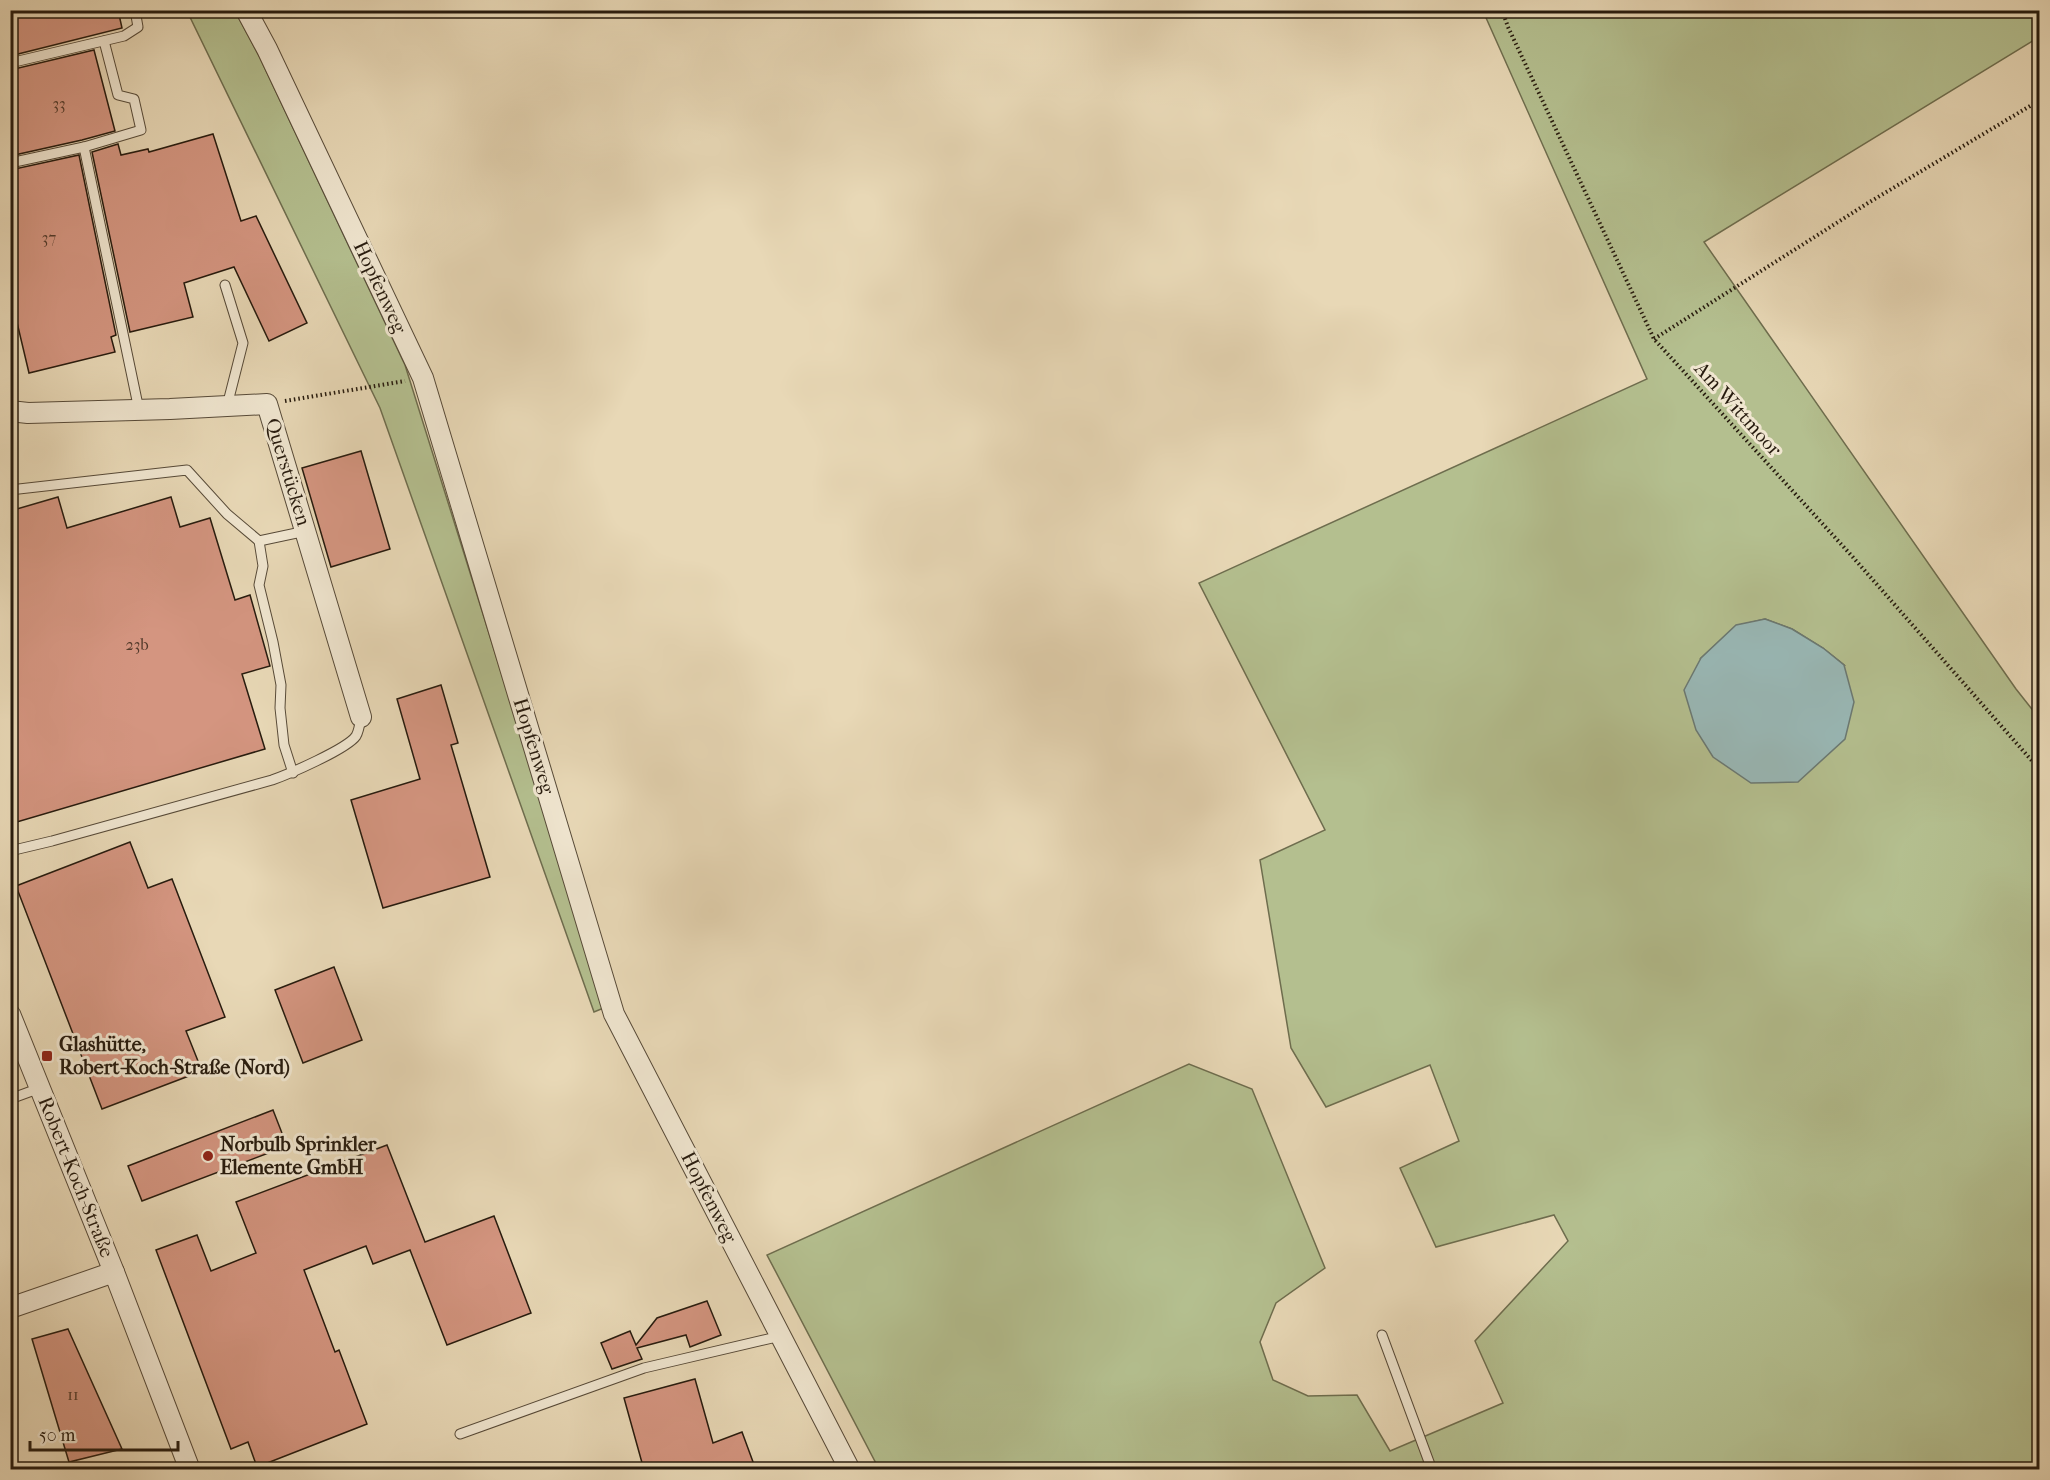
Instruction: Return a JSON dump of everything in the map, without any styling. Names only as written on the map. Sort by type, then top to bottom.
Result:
[{"type":"street","name":"Hopfenweg","points":[[246,10],[267,49],[423,378],[614,1014],[850,1470]]},
{"type":"street","name":"Querstücken","points":[[10,411],[28,413],[139,410],[267,404],[361,717]]},
{"type":"street","name":"Robert-Koch-Straße","points":[[10,1014],[114,1272],[190,1470]]},
{"type":"street","name":"Robert-Koch-Straße","points":[[10,1308],[114,1272]]},
{"type":"lane","points":[[10,63],[124,36],[138,27],[135,10]]},
{"type":"lane","points":[[10,163],[84,147],[141,130],[134,99],[118,95],[104,41]]},
{"type":"lane","points":[[84,147],[139,410]]},
{"type":"lane","points":[[225,285],[243,343],[227,406]]},
{"type":"lane","points":[[10,490],[187,470],[227,514],[259,540],[263,566],[259,585],[281,685],[280,708],[284,745],[293,772]]},
{"type":"lane","points":[[259,540],[306,531]]},
{"type":"lane","points":[[10,851],[250,787],[293,772],[334,751],[355,736],[361,717]]},
{"type":"lane","points":[[10,1098],[40,1088]]},
{"type":"lane","points":[[1382,1335],[1432,1470]]},
{"type":"lane","points":[[460,1434],[644,1368],[781,1336]]},
{"type":"path","name":"Am Wittmoor","points":[[1502,10],[1654,339],[1851,555],[2040,770]]},
{"type":"path","points":[[1654,339],[1868,203],[2040,100]]},
{"type":"path","points":[[267,404],[423,378]]},
{"type":"green space","points":[[187,11],[235,11],[260,58],[405,365],[606,1007],[594,1012],[380,408]]},
{"type":"green space","points":[[1483,11],[2039,11],[2039,37],[1704,242],[2016,689],[2039,718],[2039,1469],[879,1469],[767,1255],[1189,1064],[1252,1089],[1325,1268],[1276,1303],[1260,1342],[1273,1380],[1308,1396],[1357,1395],[1390,1451],[1503,1403],[1475,1341],[1568,1241],[1554,1215],[1436,1247],[1400,1168],[1459,1141],[1430,1065],[1326,1107],[1291,1048],[1260,860],[1325,830],[1199,583],[1647,379]],"holes":[[[1765,619],[1792,629],[1823,648],[1844,665],[1701,658],[1736,626]]]},
{"type":"water","points":[[1765,619],[1792,629],[1823,648],[1844,665],[1854,702],[1845,739],[1798,782],[1751,783],[1713,757],[1696,730],[1684,690],[1701,658],[1736,625]]},
{"type":"building","points":[[10,10],[118,10],[122,28],[10,56]]},
{"type":"building","points":[[94,50],[115,131],[10,156],[10,70]]},
{"type":"building","points":[[213,134],[241,221],[256,216],[307,323],[269,341],[234,267],[184,283],[193,317],[130,332],[92,152],[118,144],[121,155],[148,149],[149,152]]},
{"type":"building","points":[[79,155],[116,335],[111,337],[115,352],[29,373],[10,293],[10,170]]},
{"type":"building","points":[[361,451],[390,549],[331,567],[302,468]]},
{"type":"building","points":[[58,497],[67,528],[171,497],[180,527],[210,518],[235,600],[250,595],[270,666],[242,674],[265,749],[10,824],[10,511]]},
{"type":"building","points":[[441,685],[458,743],[451,745],[490,877],[383,908],[351,800],[420,779],[397,699]]},
{"type":"building","points":[[130,842],[148,888],[172,879],[225,1017],[186,1031],[202,1071],[102,1109],[16,886]]},
{"type":"building","points":[[334,967],[362,1040],[303,1063],[275,990]]},
{"type":"building","name":"Norbulb Sprinkler Elemente GmbH","points":[[273,1110],[287,1146],[142,1201],[128,1166]]},
{"type":"building","points":[[387,1145],[425,1242],[494,1216],[531,1313],[447,1345],[410,1250],[373,1264],[366,1246],[304,1270],[335,1352],[339,1350],[367,1424],[257,1467],[248,1442],[231,1449],[156,1250],[197,1235],[211,1271],[256,1253],[236,1202]]},
{"type":"building","points":[[707,1301],[721,1335],[690,1347],[686,1335],[637,1348],[642,1359],[612,1369],[601,1343],[630,1331],[636,1345],[657,1318]]},
{"type":"building","points":[[68,1329],[122,1449],[69,1462],[32,1339]]},
{"type":"building","points":[[695,1379],[713,1443],[742,1432],[756,1470],[644,1470],[624,1398]]},
{"type":"place","name":"Glashütte, Robert-Koch-Straße (Nord)","points":[[47,1056]]},
{"type":"place","name":"Norbulb Sprinkler Elemente GmbH","points":[[208,1156]]}]
